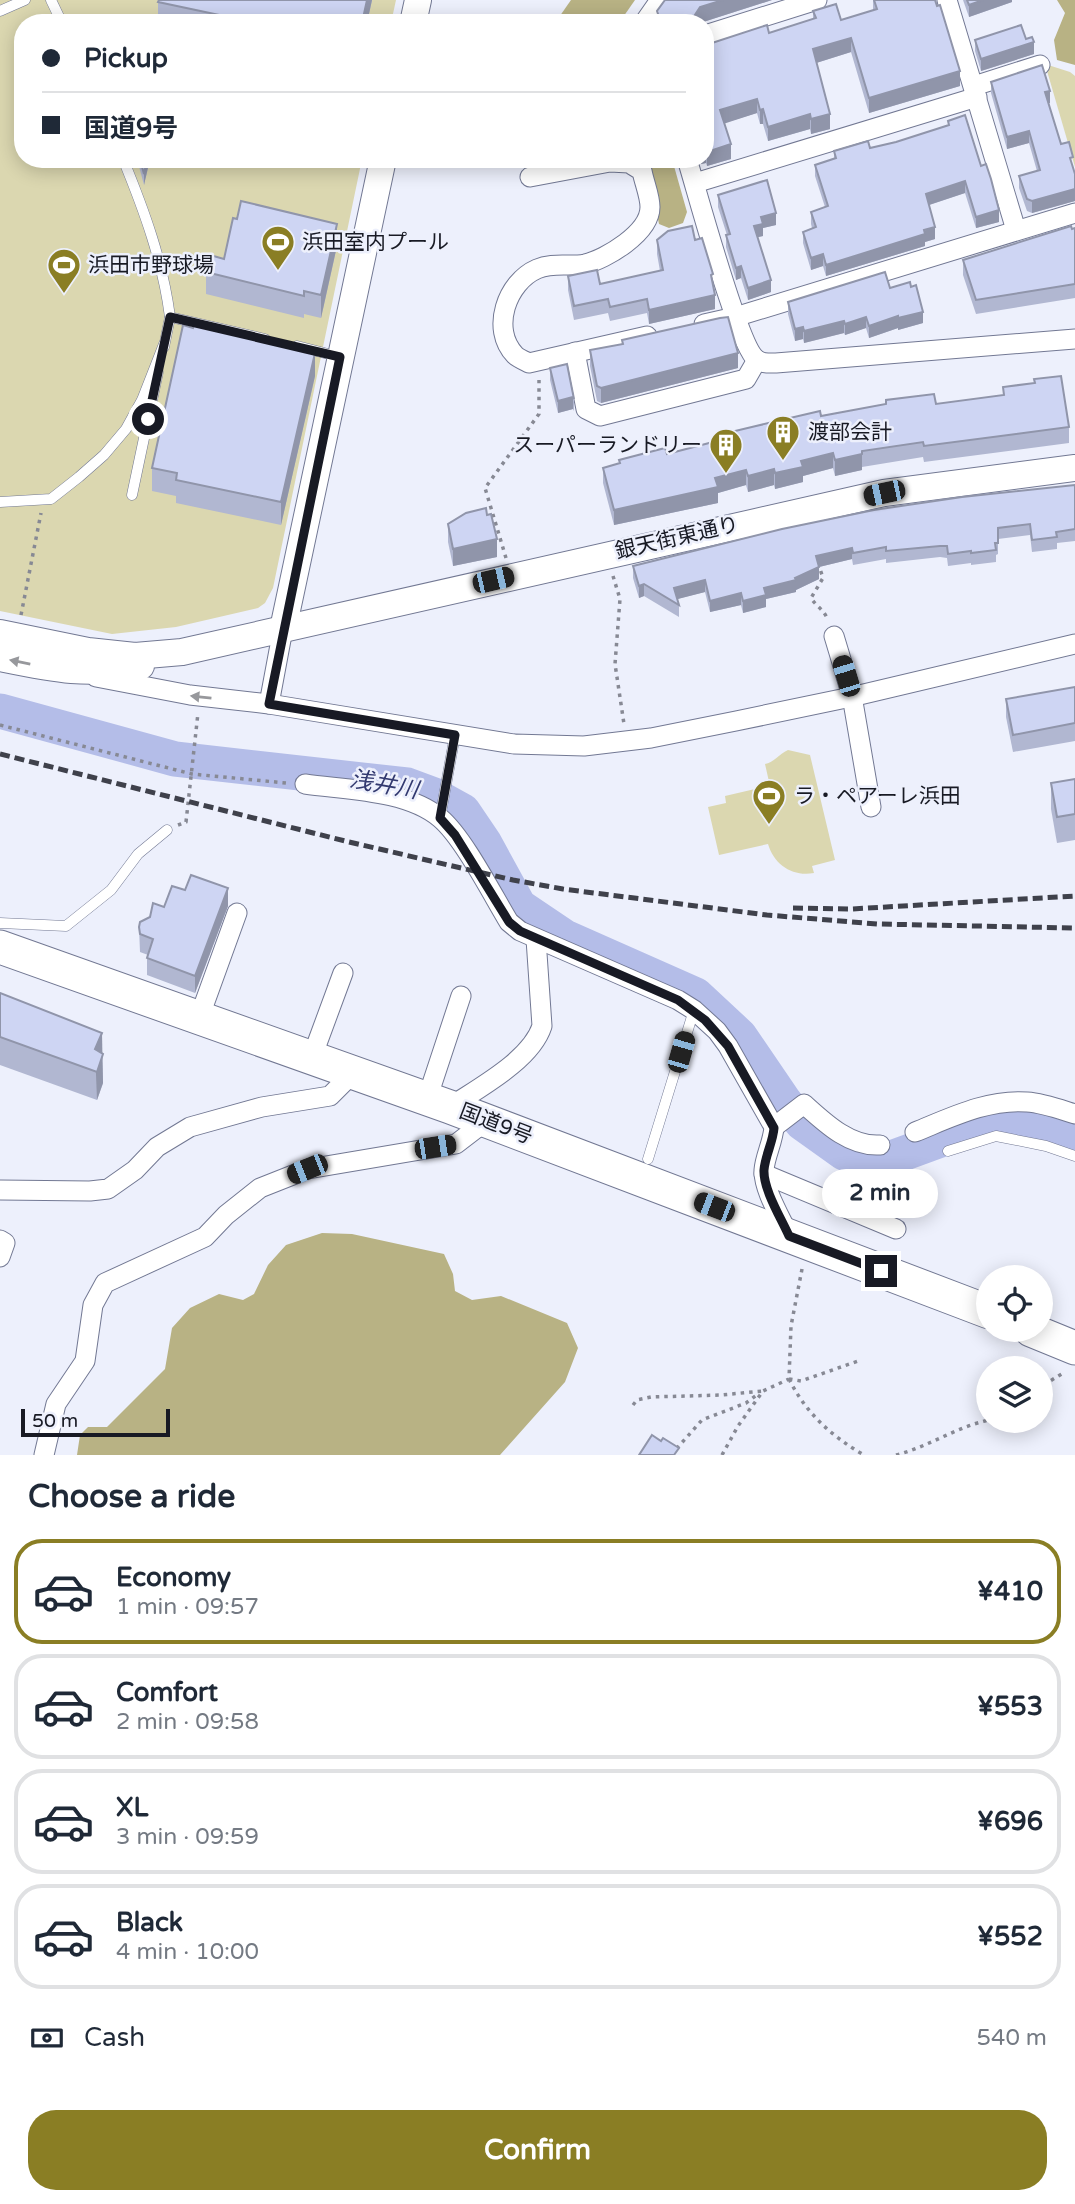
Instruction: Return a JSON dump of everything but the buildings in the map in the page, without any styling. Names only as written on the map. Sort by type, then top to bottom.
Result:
[{"type":"highway","name":"国道9号","points":[[0,947],[439,1103],[976,1307]]},
{"type":"highway","points":[[1049,1342],[1073,1358]]},
{"type":"street","points":[[714,31],[817,0]]},
{"type":"street","points":[[947,0],[1016,230]]},
{"type":"street","points":[[695,183],[976,91],[1040,65]]},
{"type":"street","points":[[269,704],[381,168]]},
{"type":"street","points":[[530,177],[578,168]]},
{"type":"street","points":[[637,168],[642,171],[650,208],[646,222],[603,259],[582,264],[549,265],[520,280],[503,314],[508,343],[515,355],[529,363],[735,317],[1075,213]]},
{"type":"street","points":[[690,168],[735,317],[751,354],[757,360],[776,363],[1075,339]]},
{"type":"street","points":[[575,352],[586,409],[600,416],[746,379],[757,360]]},
{"type":"street","name":"銀天街東通り","points":[[182,652],[884,493],[1075,468]]},
{"type":"street","points":[[10,629],[88,651],[123,655],[182,652]]},
{"type":"street","points":[[834,636],[852,696],[871,807]]},
{"type":"street","points":[[0,658],[200,697],[269,704],[514,744],[584,746],[651,738],[852,696],[1075,644]]},
{"type":"street","points":[[64,671],[94,673],[123,670],[146,666],[182,652]]},
{"type":"street","points":[[305,784],[399,798],[441,815],[509,922],[536,939],[678,1000],[694,1010],[717,1031],[786,1118]]},
{"type":"street","points":[[199,1017],[237,913]]},
{"type":"street","points":[[439,1103],[519,1058],[539,1035],[542,1026],[536,939]]},
{"type":"street","points":[[312,1058],[343,973]]},
{"type":"street","points":[[439,1103],[461,996]]},
{"type":"street","points":[[0,1190],[108,1189],[135,1170],[157,1147],[190,1126],[262,1107],[330,1096],[354,1072]]},
{"type":"street","points":[[915,1132],[972,1110],[1002,1103],[1028,1102],[1075,1114]]},
{"type":"street","points":[[799,1240],[764,1181],[764,1174],[786,1118],[804,1104],[836,1131],[862,1143],[880,1145]]},
{"type":"street","points":[[44,1455],[56,1404],[85,1361],[93,1305],[105,1283],[205,1237],[226,1215],[261,1188],[307,1169],[456,1144],[486,1121]]},
{"type":"street","points":[[764,1174],[896,1229]]},
{"type":"street","points":[[0,1240],[5,1243],[0,1257]]},
{"type":"lane","points":[[0,11],[24,0]]},
{"type":"lane","points":[[127,168],[159,258],[170,317],[132,495]]},
{"type":"lane","points":[[170,317],[275,341]]},
{"type":"lane","points":[[0,502],[51,499],[79,478],[126,429],[142,400],[164,344]]},
{"type":"lane","points":[[288,345],[340,357]]},
{"type":"lane","points":[[441,815],[455,735]]},
{"type":"lane","points":[[0,923],[66,926],[111,890],[138,853],[167,830]]},
{"type":"lane","points":[[648,1159],[694,1010]]},
{"type":"lane","points":[[948,1151],[996,1136],[1046,1146],[1075,1156]]},
{"type":"path","points":[[506,559],[485,488],[539,414],[539,360]]},
{"type":"path","points":[[10,629],[44,499]]},
{"type":"path","points":[[816,554],[823,578],[811,598],[815,605],[823,610],[834,636]]},
{"type":"path","points":[[612,574],[620,599],[615,664],[626,741]]},
{"type":"path","points":[[167,830],[186,822],[200,697]]},
{"type":"path","points":[[0,725],[192,771],[305,784]]},
{"type":"path","points":[[799,1240],[789,1379],[811,1415],[835,1437],[864,1455]]},
{"type":"path","points":[[1053,1378],[1073,1358]]},
{"type":"path","points":[[671,1455],[702,1420],[746,1403],[762,1391],[789,1379],[801,1381],[861,1360]]},
{"type":"path","points":[[634,1405],[637,1400],[651,1397],[762,1391]]},
{"type":"path","points":[[722,1455],[762,1391]]},
{"type":"path","points":[[896,1455],[976,1424]]},
{"type":"shaded area","points":[[0,0],[396,0],[393,14],[14,14],[14,168],[360,168],[273,588],[265,603],[258,608],[176,627],[112,634],[0,611]]},
{"type":"shaded area","points":[[571,0],[635,0],[625,14],[561,14]]},
{"type":"shaded area","points":[[1057,0],[1075,0],[1075,65],[1057,60],[1054,40],[1065,13]]},
{"type":"shaded area","points":[[1045,64],[1075,76],[1075,167]]},
{"type":"shaded area","points":[[647,168],[675,168],[687,212],[683,223],[669,228],[659,224]]},
{"type":"shaded area","name":"ラ・ペアーレ浜田","points":[[788,750],[810,755],[835,860],[812,866],[814,873],[799,873],[785,868],[775,858],[768,844],[719,855],[708,807],[726,803],[725,796],[755,789],[757,798],[772,795],[765,764]]},
{"type":"shaded area","points":[[322,1233],[352,1234],[444,1254],[453,1274],[455,1291],[472,1300],[501,1296],[567,1323],[578,1348],[565,1382],[500,1455],[77,1455],[80,1435],[88,1427],[107,1427],[165,1369],[172,1328],[190,1308],[219,1294],[243,1300],[254,1294],[268,1265],[286,1245]]},
{"type":"waterway","name":"浅井川","points":[[0,711],[175,759],[407,785],[434,795],[463,811],[484,842],[519,906],[565,937],[696,995],[740,1036],[802,1123],[844,1153],[875,1164],[984,1124],[1036,1123],[1075,1133]]},
{"type":"railway","points":[[0,754],[349,842],[563,889],[767,915],[877,924],[1075,928]]},
{"type":"railway","points":[[793,908],[852,909],[1075,896]]},
{"type":"place","name":"浜田室内プール","points":[[278,272]]},
{"type":"place","name":"浜田市野球場","points":[[64,295]]},
{"type":"place","name":"渡部会計","points":[[783,462]]},
{"type":"place","name":"スーパーランドリー","points":[[726,475]]},
{"type":"place","name":"ラ・ペアーレ浜田","points":[[769,826]]},
{"type":"route","points":[[148,419],[170,317],[340,357],[269,704],[455,735],[440,818],[455,835],[509,922],[536,939],[678,1000],[694,1010],[717,1031],[774,1128],[764,1168],[764,1181],[789,1236],[881,1271]]}]
